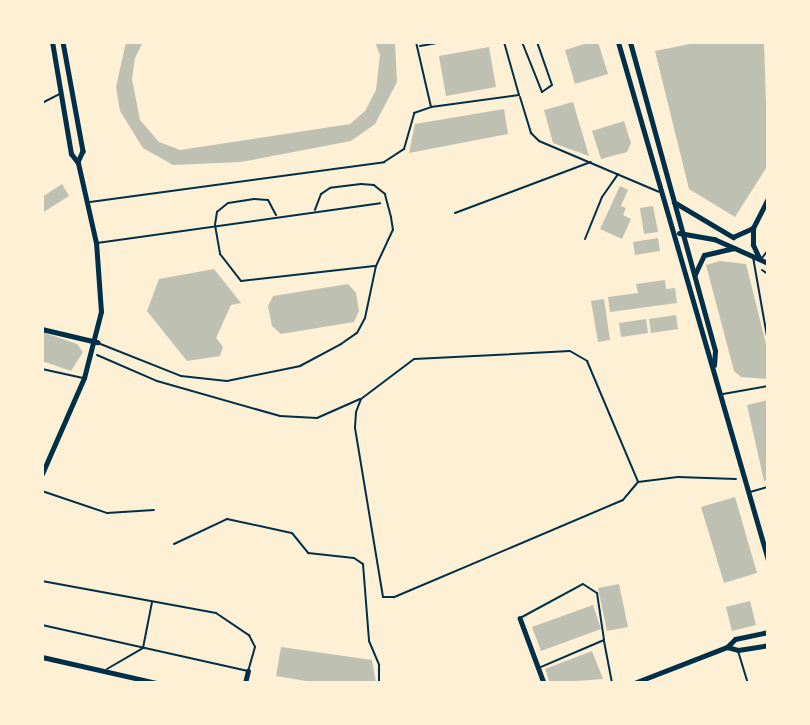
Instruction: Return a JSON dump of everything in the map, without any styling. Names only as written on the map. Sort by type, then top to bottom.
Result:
[{"type":"street","points":[[42,474],[84,378],[97,342],[101,312],[96,243],[78,163],[71,154],[52,42]]},
{"type":"street","points":[[63,42],[83,151],[78,163]]},
{"type":"street","points":[[618,42],[706,354],[714,365]]},
{"type":"street","points":[[631,42],[715,351],[714,365],[768,559]]},
{"type":"street","points":[[61,94],[72,92]]},
{"type":"street","points":[[758,257],[753,245],[753,228],[768,198]]},
{"type":"street","points":[[674,201],[733,237],[753,228]]},
{"type":"street","points":[[673,235],[682,233],[737,248],[768,263]]},
{"type":"street","points":[[695,278],[697,263],[704,255],[737,248]]},
{"type":"street","points":[[42,329],[97,342]]},
{"type":"street","points":[[520,618],[544,683]]},
{"type":"street","points":[[634,683],[727,647],[735,639],[766,631]]},
{"type":"street","points":[[727,647],[738,650],[768,645]]},
{"type":"street","points":[[42,657],[156,683]]},
{"type":"street","points":[[246,683],[248,671]]},
{"type":"lane","points":[[416,42],[431,107]]},
{"type":"lane","points":[[419,46],[443,42]]},
{"type":"lane","points":[[504,42],[535,138],[660,192]]},
{"type":"lane","points":[[522,42],[542,92],[552,85],[537,42]]},
{"type":"lane","points":[[42,103],[61,94]]},
{"type":"lane","points":[[87,203],[384,162],[404,149],[414,113],[431,107],[519,95]]},
{"type":"lane","points":[[455,213],[592,161]]},
{"type":"lane","points":[[585,239],[602,197],[619,173]]},
{"type":"lane","points":[[97,342],[202,380],[227,380],[300,366],[357,333],[376,266],[393,230],[385,194],[374,185],[330,188],[321,194],[315,210]]},
{"type":"lane","points":[[276,216],[275,207],[268,200],[254,199],[228,203],[214,218],[220,254],[241,281],[376,266]]},
{"type":"lane","points":[[96,243],[315,210],[380,203]]},
{"type":"lane","points":[[768,250],[758,257],[768,342]]},
{"type":"lane","points":[[42,369],[84,378]]},
{"type":"lane","points":[[722,394],[768,386]]},
{"type":"lane","points":[[750,492],[768,487]]},
{"type":"lane","points":[[42,491],[107,513],[155,510]]},
{"type":"lane","points":[[174,544],[227,519],[292,533],[309,553],[354,558],[363,564],[369,642],[379,665],[379,683]]},
{"type":"lane","points":[[42,581],[216,612],[249,635],[255,647],[248,671],[42,625]]},
{"type":"lane","points":[[520,618],[583,584],[590,586],[597,593],[612,683]]},
{"type":"lane","points":[[103,671],[143,648],[152,601]]},
{"type":"lane","points":[[540,667],[604,640]]},
{"type":"lane","points":[[738,650],[748,683]]},
{"type":"path","points":[[762,270],[768,274]]},
{"type":"path","points":[[93,353],[156,381],[280,416],[317,418],[360,399],[414,359],[570,351],[587,361],[638,482]]},
{"type":"path","points":[[360,399],[355,427],[383,597],[394,597],[623,500],[638,482],[678,477],[747,480]]},
{"type":"building","points":[[126,42],[143,42],[135,58],[132,79],[140,120],[159,142],[180,150],[350,124],[365,111],[376,90],[380,55],[375,42],[395,42],[397,82],[375,124],[351,141],[241,162],[173,165],[143,148],[120,111],[116,87]]},
{"type":"building","points":[[598,42],[608,74],[575,84],[565,50]]},
{"type":"building","points":[[700,42],[764,42],[768,165],[735,217],[689,189],[655,51]]},
{"type":"building","points":[[489,47],[496,87],[446,96],[439,56]]},
{"type":"building","points":[[573,102],[589,156],[553,143],[544,110]]},
{"type":"building","points":[[504,109],[508,134],[409,153],[415,124]]},
{"type":"building","points":[[624,121],[631,143],[627,152],[601,159],[592,131]]},
{"type":"building","points":[[62,184],[69,196],[42,213],[42,197]]},
{"type":"building","points":[[620,186],[628,190],[621,206],[626,208],[623,215],[631,219],[622,239],[600,229]]},
{"type":"building","points":[[653,206],[658,232],[644,234],[640,208]]},
{"type":"building","points":[[658,238],[660,251],[635,255],[633,242]]},
{"type":"building","points":[[720,261],[746,264],[768,352],[767,379],[741,377],[734,371],[706,265]]},
{"type":"building","points":[[214,269],[241,303],[231,305],[216,338],[223,347],[220,356],[187,361],[147,311],[159,279]]},
{"type":"building","points":[[665,280],[666,289],[675,288],[677,303],[610,312],[608,297],[638,293],[636,284]]},
{"type":"building","points":[[348,284],[356,293],[359,311],[354,322],[281,334],[272,326],[268,306],[273,296]]},
{"type":"building","points":[[604,299],[610,340],[598,342],[591,301]]},
{"type":"building","points":[[676,315],[678,329],[651,333],[649,319]]},
{"type":"building","points":[[646,319],[648,333],[621,337],[619,323]]},
{"type":"building","points":[[42,332],[77,344],[83,352],[71,371],[42,361]]},
{"type":"building","points":[[768,400],[768,480],[764,481],[747,405]]},
{"type":"building","points":[[735,497],[757,573],[724,583],[701,507]]},
{"type":"building","points":[[619,584],[628,627],[607,631],[598,588]]},
{"type":"building","points":[[750,601],[756,625],[732,631],[726,607]]},
{"type":"building","points":[[593,605],[601,629],[541,651],[532,627]]},
{"type":"building","points":[[281,647],[372,660],[376,683],[318,683],[276,676]]},
{"type":"building","points":[[592,651],[603,679],[550,683],[545,669]]}]
